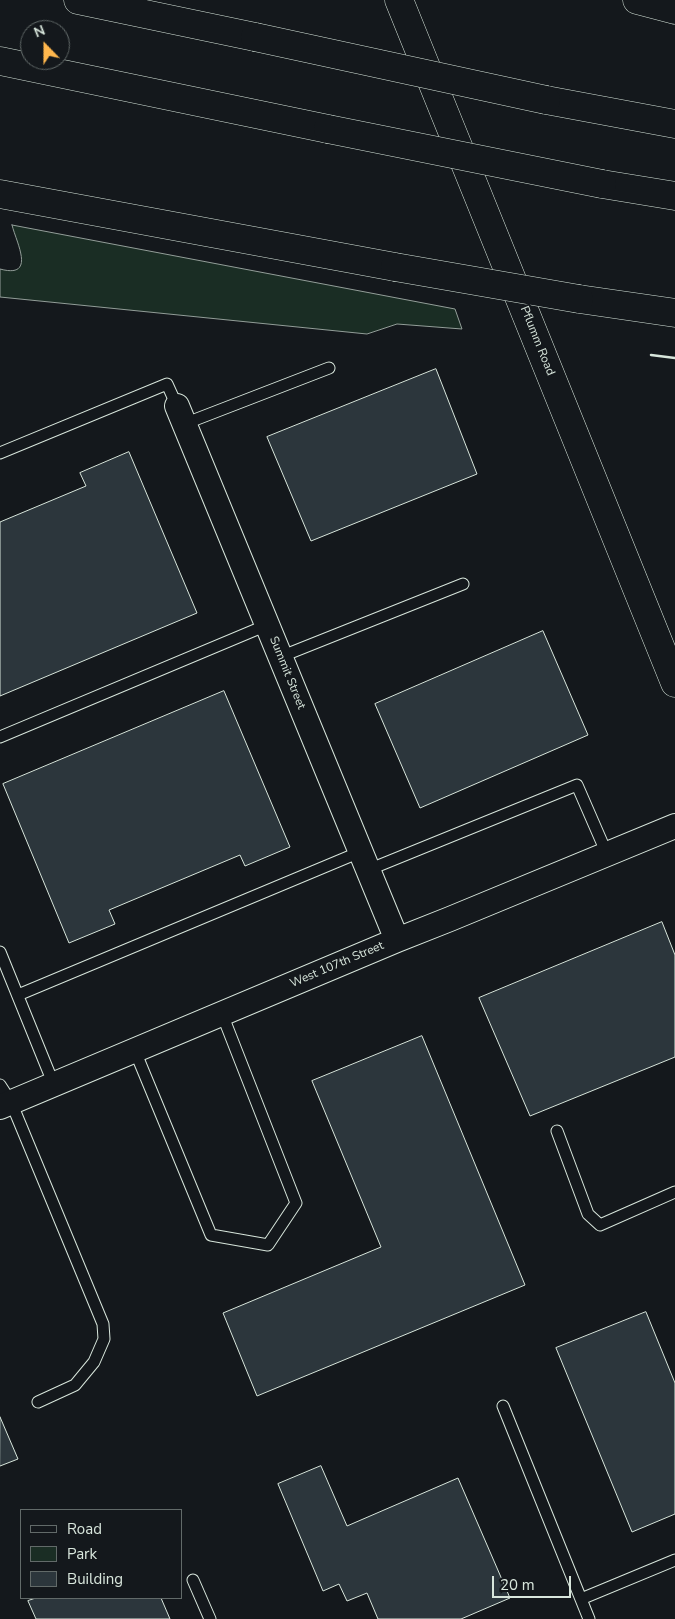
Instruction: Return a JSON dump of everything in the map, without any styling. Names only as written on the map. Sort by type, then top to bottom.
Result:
[{"type":"main road","points":[[78,0],[546,100],[675,124]]},
{"type":"main road","name":"Pflumm Road","points":[[399,0],[675,683]]},
{"type":"main road","points":[[637,0],[675,10]]},
{"type":"main road","points":[[0,61],[602,184],[675,196]]},
{"type":"main road","points":[[0,194],[395,267],[579,299],[675,313]]},
{"type":"street","name":"Summit Street","points":[[180,415],[397,940]]},
{"type":"street","name":"West 107th Street","points":[[4,1098],[54,1084],[675,826]]},
{"type":"lane","points":[[0,453],[167,384],[180,415],[329,368]]},
{"type":"lane","points":[[280,657],[463,584]]},
{"type":"lane","points":[[0,737],[267,624]]},
{"type":"lane","points":[[18,995],[364,861],[577,784],[607,854]]},
{"type":"lane","points":[[0,952],[54,1084]]},
{"type":"lane","points":[[135,1051],[211,1235],[268,1246],[296,1203],[222,1014]]},
{"type":"lane","points":[[4,1098],[102,1324],[104,1339],[94,1362],[75,1385],[38,1402]]},
{"type":"lane","points":[[557,1132],[588,1214],[600,1225],[675,1192]]},
{"type":"lane","points":[[504,1406],[589,1619]]},
{"type":"lane","points":[[581,1599],[675,1560]]},
{"type":"lane","points":[[193,1580],[210,1619]]},
{"type":"green space","points":[[12,225],[455,309],[462,329],[397,324],[367,334],[0,297],[0,269],[11,271],[18,269],[21,264],[20,249]]},
{"type":"building","points":[[436,369],[477,474],[311,541],[267,437]]},
{"type":"building","points":[[129,452],[197,613],[0,696],[0,522],[86,486],[80,473]]},
{"type":"building","points":[[543,631],[588,735],[420,808],[375,704]]},
{"type":"building","points":[[224,691],[290,847],[245,866],[240,855],[109,910],[115,924],[69,943],[3,784]]},
{"type":"building","points":[[662,922],[675,955],[675,1057],[530,1116],[479,998]]},
{"type":"building","points":[[422,1036],[525,1285],[257,1396],[223,1313],[381,1247],[312,1081]]},
{"type":"building","points":[[646,1312],[675,1383],[675,1514],[632,1532],[556,1348]]},
{"type":"building","points":[[0,1417],[18,1459],[0,1466]]},
{"type":"building","points":[[321,1466],[347,1526],[458,1478],[510,1598],[461,1619],[378,1619],[367,1593],[347,1601],[339,1584],[323,1591],[278,1484]]},
{"type":"building","points":[[33,1599],[161,1599],[170,1619],[36,1619],[28,1601]]},
{"type":"wall","points":[[651,355],[675,358]]}]
